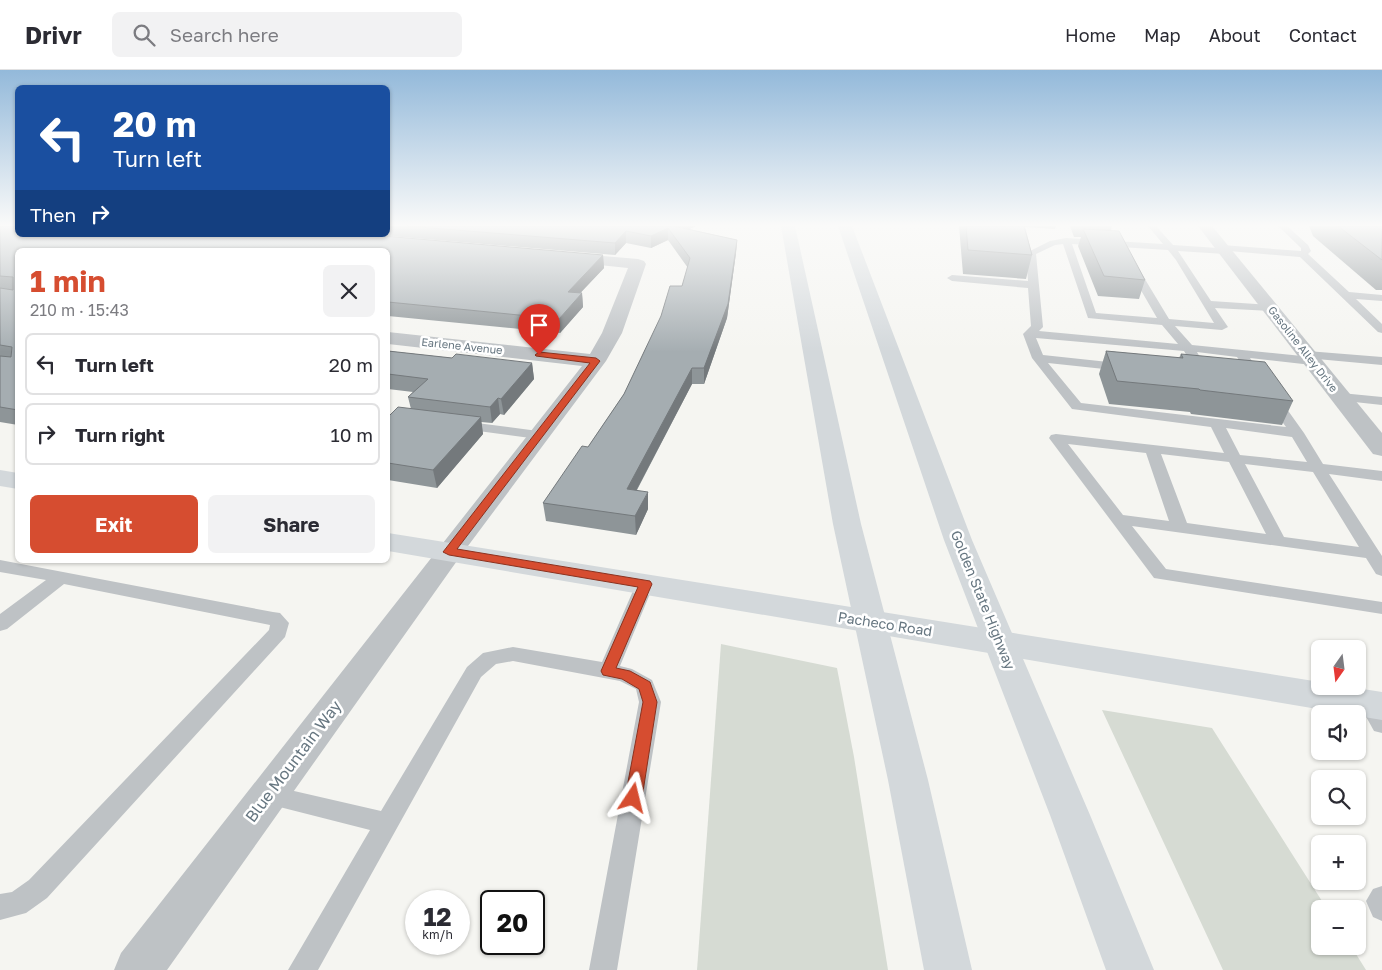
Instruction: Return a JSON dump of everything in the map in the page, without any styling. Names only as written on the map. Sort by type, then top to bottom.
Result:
[{"type":"main road","points":[[796,268],[847,524],[908,780],[948,970]]},
{"type":"main road","name":"Golden State Highway","points":[[860,268],[958,540],[1070,815],[1130,970]]},
{"type":"main road","points":[[0,478],[15,480]]},
{"type":"main road","name":"Pacheco Road","points":[[390,542],[645,584],[1378,711]]},
{"type":"street","name":"Blue Mountain Way","points":[[138,970],[449,552],[596,361],[612,333],[636,268]]},
{"type":"street","name":"Gasoline Alley Drive","points":[[1239,268],[1382,449]]},
{"type":"street","name":"Earlene Avenue","points":[[390,338],[596,361]]},
{"type":"lane","points":[[1029,334],[1037,327],[1033,310],[1032,268]]},
{"type":"lane","points":[[1075,268],[1092,316],[1222,327],[1210,304],[1186,268]]},
{"type":"lane","points":[[1133,268],[1165,322],[1208,375],[1184,373]]},
{"type":"lane","points":[[1318,268],[1382,330]]},
{"type":"lane","points":[[952,278],[1034,285]]},
{"type":"lane","points":[[1346,295],[1382,298]]},
{"type":"lane","points":[[1210,304],[1270,308]]},
{"type":"lane","points":[[1029,334],[1241,354],[1382,361]]},
{"type":"lane","points":[[1029,334],[1038,358],[1076,406],[1296,433]]},
{"type":"lane","points":[[1241,354],[1296,433],[1382,570]]},
{"type":"lane","points":[[1038,358],[1136,368]]},
{"type":"lane","points":[[1241,378],[1259,380]]},
{"type":"lane","points":[[1341,397],[1382,401]]},
{"type":"lane","points":[[444,423],[538,436]]},
{"type":"lane","points":[[1216,423],[1278,541]]},
{"type":"lane","points":[[1382,476],[1056,438],[1160,574],[1382,608]]},
{"type":"lane","points":[[1152,449],[1180,528]]},
{"type":"lane","points":[[1119,519],[1372,554]]},
{"type":"lane","points":[[0,566],[273,618],[280,622],[278,632],[38,889],[17,904],[0,907]]},
{"type":"lane","points":[[0,624],[62,578]]},
{"type":"lane","points":[[608,671],[645,584]]},
{"type":"lane","points":[[302,970],[474,672],[490,658],[513,654],[625,674],[645,685],[650,702],[603,970]]},
{"type":"lane","points":[[268,795],[386,823]]},
{"type":"lane","points":[[1382,898],[1379,901],[1382,908]]},
{"type":"shaded area","points":[[721,644],[837,668],[854,757],[888,970],[697,970]]},
{"type":"shaded area","points":[[1102,710],[1212,728],[1311,884],[1311,890],[1315,890],[1321,900],[1311,900],[1311,955],[1357,955],[1366,970],[1223,970]]},
{"type":"building","points":[[0,268],[15,268],[15,410],[0,407],[0,356],[11,357],[12,347],[0,345],[0,288],[13,290],[13,277],[0,276]]},
{"type":"building","points":[[390,268],[591,268],[568,292],[582,293],[559,319],[390,302]]},
{"type":"building","points":[[687,268],[733,268],[728,304],[704,368],[692,368],[627,489],[648,492],[635,516],[543,503],[582,446],[588,447],[624,394],[661,316],[670,286],[682,286]]},
{"type":"building","points":[[1100,268],[1139,268],[1145,280],[1104,276]]},
{"type":"building","points":[[390,351],[452,358],[456,354],[532,363],[501,399],[498,398],[490,407],[408,397],[428,379],[390,374]]},
{"type":"building","points":[[1106,351],[1183,358],[1181,354],[1265,362],[1293,401],[1117,381]]},
{"type":"building","points":[[398,407],[481,417],[433,470],[390,463],[390,415]]},
{"type":"route","points":[[539,355],[596,361],[449,552],[645,584],[608,671],[625,674],[645,685],[650,702],[633,798]]}]
